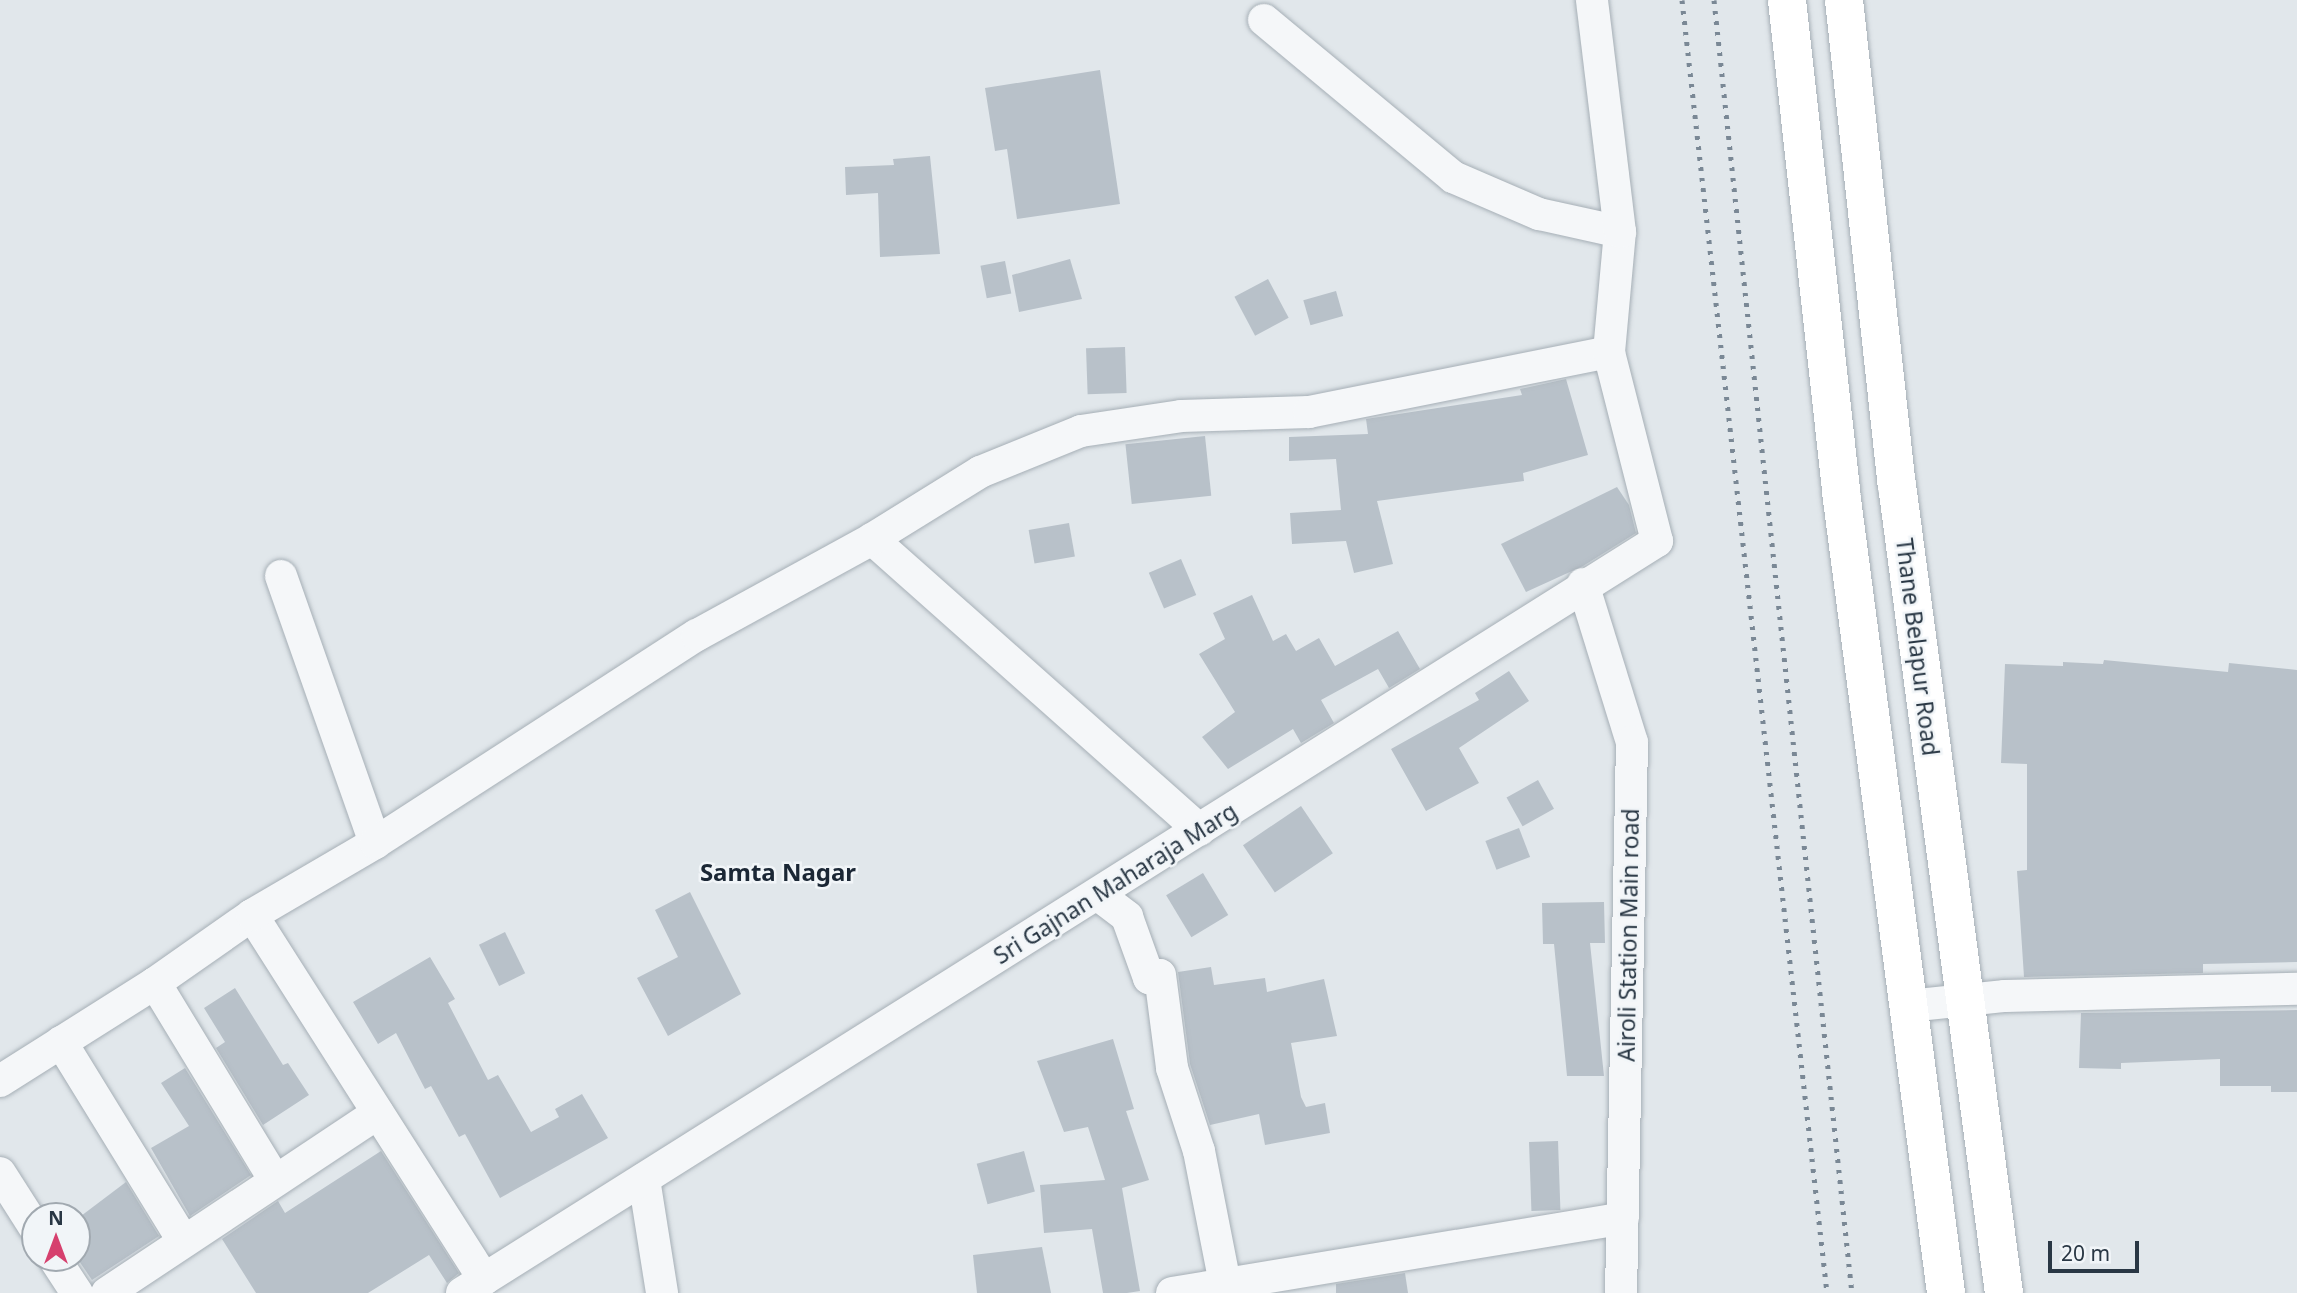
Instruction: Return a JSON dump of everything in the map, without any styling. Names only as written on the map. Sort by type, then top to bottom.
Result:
[{"type":"main road","points":[[1787,0],[1841,492],[1946,1293]]},
{"type":"main road","name":"Thane Belapur Road","points":[[1844,0],[1897,485],[2004,1293]]},
{"type":"street","points":[[0,1080],[155,983],[252,915],[375,843],[697,635],[872,539],[980,472],[1081,431],[1181,416],[1308,412],[1609,352],[1620,232],[1592,0]]},
{"type":"street","points":[[1264,20],[1453,177],[1539,214],[1620,232]]},
{"type":"street","name":"Sri Gajnan Maharaja Marg","points":[[473,1286],[1200,830],[1583,584],[1657,541],[1609,352]]},
{"type":"street","points":[[872,539],[1200,830]]},
{"type":"street","points":[[281,576],[375,843]]},
{"type":"street","name":"Airoli Station Main road","points":[[1583,584],[1632,742],[1621,1293]]},
{"type":"street","points":[[1097,894],[1127,917],[1149,978],[1160,975],[1172,1068],[1199,1151],[1225,1284]]},
{"type":"street","points":[[252,915],[377,1113],[473,1286]]},
{"type":"street","points":[[155,983],[275,1180]]},
{"type":"street","points":[[1908,1006],[1964,999],[2297,989]]},
{"type":"street","points":[[61,1042],[182,1239]]},
{"type":"street","points":[[107,1293],[182,1239],[377,1113]]},
{"type":"street","points":[[0,1173],[21,1206]]},
{"type":"street","points":[[644,1179],[662,1293]]},
{"type":"street","points":[[1172,1293],[1623,1218]]},
{"type":"street","points":[[63,1272],[77,1293]]},
{"type":"building","points":[[1100,70],[1120,204],[1017,219],[1007,149],[995,151],[985,88]]},
{"type":"building","points":[[930,156],[940,254],[880,257],[878,193],[846,195],[845,167],[894,165],[893,159]]},
{"type":"building","points":[[1070,259],[1082,299],[1019,312],[1012,275]]},
{"type":"building","points":[[1005,261],[1011,293],[987,298],[980,266]]},
{"type":"building","points":[[1268,279],[1289,318],[1255,336],[1234,297]]},
{"type":"building","points":[[1336,291],[1343,316],[1310,325],[1303,300]]},
{"type":"building","points":[[1125,347],[1127,393],[1088,394],[1086,348]]},
{"type":"building","points":[[1566,379],[1588,455],[1523,473],[1524,481],[1377,501],[1393,564],[1354,573],[1346,541],[1292,544],[1290,513],[1341,510],[1336,459],[1289,461],[1289,437],[1368,434],[1366,419],[1522,395],[1520,389]]},
{"type":"building","points":[[1205,436],[1211,496],[1132,504],[1125,444]]},
{"type":"building","points":[[1617,487],[1629,505],[1636,533],[1583,566],[1526,592],[1501,544]]},
{"type":"building","points":[[1069,523],[1075,556],[1035,564],[1029,530]]},
{"type":"building","points":[[1181,559],[1196,595],[1164,609],[1149,573]]},
{"type":"building","points":[[1252,595],[1273,641],[1286,634],[1296,651],[1319,638],[1335,666],[1398,631],[1420,669],[1389,688],[1378,669],[1321,700],[1334,723],[1301,743],[1293,729],[1228,769],[1202,737],[1235,712],[1199,654],[1225,639],[1213,613]]},
{"type":"building","points":[[2104,660],[2228,672],[2229,663],[2297,670],[2297,962],[2203,964],[2203,973],[2024,977],[2017,871],[2027,870],[2027,764],[2001,763],[2005,664],[2063,666],[2063,662],[2103,664]]},
{"type":"building","points":[[1509,671],[1529,701],[1459,748],[1479,783],[1426,811],[1391,749],[1479,700],[1475,693]]},
{"type":"building","points":[[1538,780],[1554,809],[1523,826],[1507,797]]},
{"type":"building","points":[[1301,806],[1333,853],[1275,892],[1243,845]]},
{"type":"building","points":[[1519,828],[1530,857],[1497,870],[1485,841]]},
{"type":"building","points":[[1203,873],[1228,915],[1191,937],[1166,895]]},
{"type":"building","points":[[690,892],[741,994],[668,1036],[637,978],[678,957],[655,910]]},
{"type":"building","points":[[1604,902],[1605,943],[1590,943],[1604,1076],[1567,1076],[1554,944],[1543,944],[1542,903]]},
{"type":"building","points":[[505,932],[525,973],[499,986],[479,945]]},
{"type":"building","points":[[430,957],[455,999],[448,1003],[488,1080],[498,1075],[531,1132],[559,1117],[555,1109],[582,1094],[608,1138],[500,1198],[465,1134],[459,1137],[431,1086],[425,1089],[396,1033],[378,1044],[353,1002]]},
{"type":"building","points":[[1211,967],[1214,985],[1265,978],[1267,992],[1324,979],[1337,1036],[1291,1043],[1301,1097],[1306,1107],[1325,1103],[1330,1133],[1265,1145],[1259,1114],[1210,1125],[1190,1064],[1178,972]]},
{"type":"building","points":[[235,988],[283,1065],[288,1063],[309,1095],[263,1125],[216,1048],[225,1042],[204,1008]]},
{"type":"building","points":[[2297,1010],[2297,1092],[2271,1092],[2271,1086],[2220,1086],[2220,1059],[2121,1063],[2121,1069],[2079,1068],[2081,1013]]},
{"type":"building","points":[[1113,1039],[1134,1109],[1126,1111],[1149,1180],[1122,1188],[1140,1291],[1127,1293],[1103,1293],[1092,1229],[1044,1233],[1040,1185],[1105,1180],[1088,1127],[1064,1132],[1037,1061]]},
{"type":"building","points":[[185,1068],[251,1175],[190,1216],[151,1148],[189,1126],[161,1083]]},
{"type":"building","points":[[1558,1141],[1560,1210],[1531,1211],[1529,1142]]},
{"type":"building","points":[[381,1151],[459,1273],[447,1283],[429,1255],[368,1293],[256,1293],[222,1239],[278,1201],[285,1213]]},
{"type":"building","points":[[1024,1151],[1035,1192],[988,1204],[977,1164]]},
{"type":"building","points":[[126,1182],[159,1236],[92,1280],[87,1272],[91,1272],[91,1208]]},
{"type":"building","points":[[1042,1247],[1051,1293],[977,1293],[973,1255]]},
{"type":"building","points":[[1405,1273],[1408,1293],[1336,1293],[1336,1284]]},
{"type":"railway","points":[[1682,0],[1827,1293]]},
{"type":"railway","points":[[1714,0],[1852,1293]]},
{"type":"district","name":"Samta Nagar","points":[[778,872]]}]
